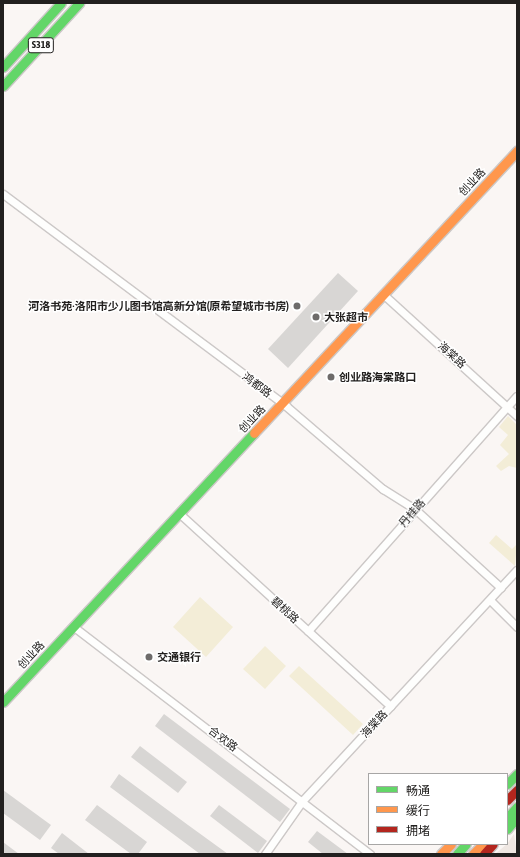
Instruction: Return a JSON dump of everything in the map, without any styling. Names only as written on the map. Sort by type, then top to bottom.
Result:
[{"type":"street","name":"S318","points":[[3,67],[61,3]]},
{"type":"street","name":"S318","points":[[3,86],[79,3]]},
{"type":"street","name":"创业路","points":[[386,296],[517,151]]},
{"type":"street","name":"创业路","points":[[3,709],[76,628],[517,158]]},
{"type":"street","name":"鸿都路","points":[[3,194],[285,405],[382,489],[416,510],[501,588]]},
{"type":"street","name":"海棠路","points":[[386,296],[508,405],[517,416]]},
{"type":"street","name":"丹桂路","points":[[308,631],[517,396]]},
{"type":"street","name":"碧桃路","points":[[181,516],[390,706]]},
{"type":"street","name":"海棠路","points":[[265,854],[303,800],[517,570]]},
{"type":"street","points":[[490,600],[517,627]]},
{"type":"street","name":"创业路","points":[[3,702],[76,628]]},
{"type":"street","name":"合欢路","points":[[76,628],[303,800],[370,854]]},
{"type":"street","points":[[508,783],[517,774]]},
{"type":"street","points":[[508,799],[517,790]]},
{"type":"street","points":[[508,817],[517,807]]},
{"type":"street","points":[[508,828],[517,818]]},
{"type":"street","points":[[441,854],[449,845]]},
{"type":"street","points":[[457,854],[465,845]]},
{"type":"street","points":[[473,854],[482,845]]},
{"type":"street","points":[[484,854],[492,845]]},
{"type":"shaded area","points":[[508,416],[517,425],[517,468],[509,466],[501,471],[496,466],[509,454],[500,445],[508,435],[499,427]]},
{"type":"shaded area","points":[[496,535],[512,549],[517,544],[515,566],[489,543]]},
{"type":"shaded area","points":[[200,597],[233,627],[206,657],[173,627]]},
{"type":"shaded area","points":[[265,646],[286,666],[265,689],[243,669]]},
{"type":"shaded area","points":[[299,666],[363,724],[353,735],[289,676]]},
{"type":"shaded area","points":[[514,834],[517,854],[495,854],[506,845],[508,845]]},
{"type":"building","name":"大张超市","points":[[338,273],[358,291],[288,368],[268,349]]},
{"type":"building","points":[[164,714],[290,809],[280,822],[155,726]]},
{"type":"building","points":[[140,746],[187,782],[178,793],[131,757]]},
{"type":"building","points":[[119,774],[228,854],[200,854],[110,787]]},
{"type":"building","points":[[3,790],[51,825],[40,840],[3,813]]},
{"type":"building","points":[[97,805],[147,842],[138,854],[131,854],[85,820]]},
{"type":"building","points":[[219,805],[267,841],[258,853],[210,816]]},
{"type":"building","points":[[317,831],[348,854],[323,854],[308,842]]},
{"type":"building","points":[[62,833],[89,854],[59,854],[51,848]]},
{"type":"building","points":[[3,842],[19,854],[3,854]]},
{"type":"traffic: fast","points":[[3,67],[61,3]]},
{"type":"traffic: fast","points":[[3,86],[79,3]]},
{"type":"traffic: fast","points":[[3,702],[254,433]]},
{"type":"traffic: fast","points":[[508,783],[517,774]]},
{"type":"traffic: fast","points":[[508,817],[517,807]]},
{"type":"traffic: fast","points":[[508,828],[517,817]]},
{"type":"traffic: fast","points":[[457,854],[465,845]]},
{"type":"traffic: slow","points":[[254,433],[517,151]]},
{"type":"traffic: slow","points":[[441,854],[450,845]]},
{"type":"traffic: slow","points":[[473,854],[482,845]]},
{"type":"traffic: jam","points":[[508,799],[517,790]]},
{"type":"traffic: jam","points":[[484,854],[492,845]]},
{"type":"place","name":"河洛书苑·洛阳市少儿图书馆高新分馆(原希望城市书房)","points":[[297,306]]},
{"type":"place","name":"大张超市","points":[[316,317]]},
{"type":"place","name":"创业路海棠路口","points":[[331,377]]},
{"type":"place","name":"交通银行","points":[[149,657]]}]
